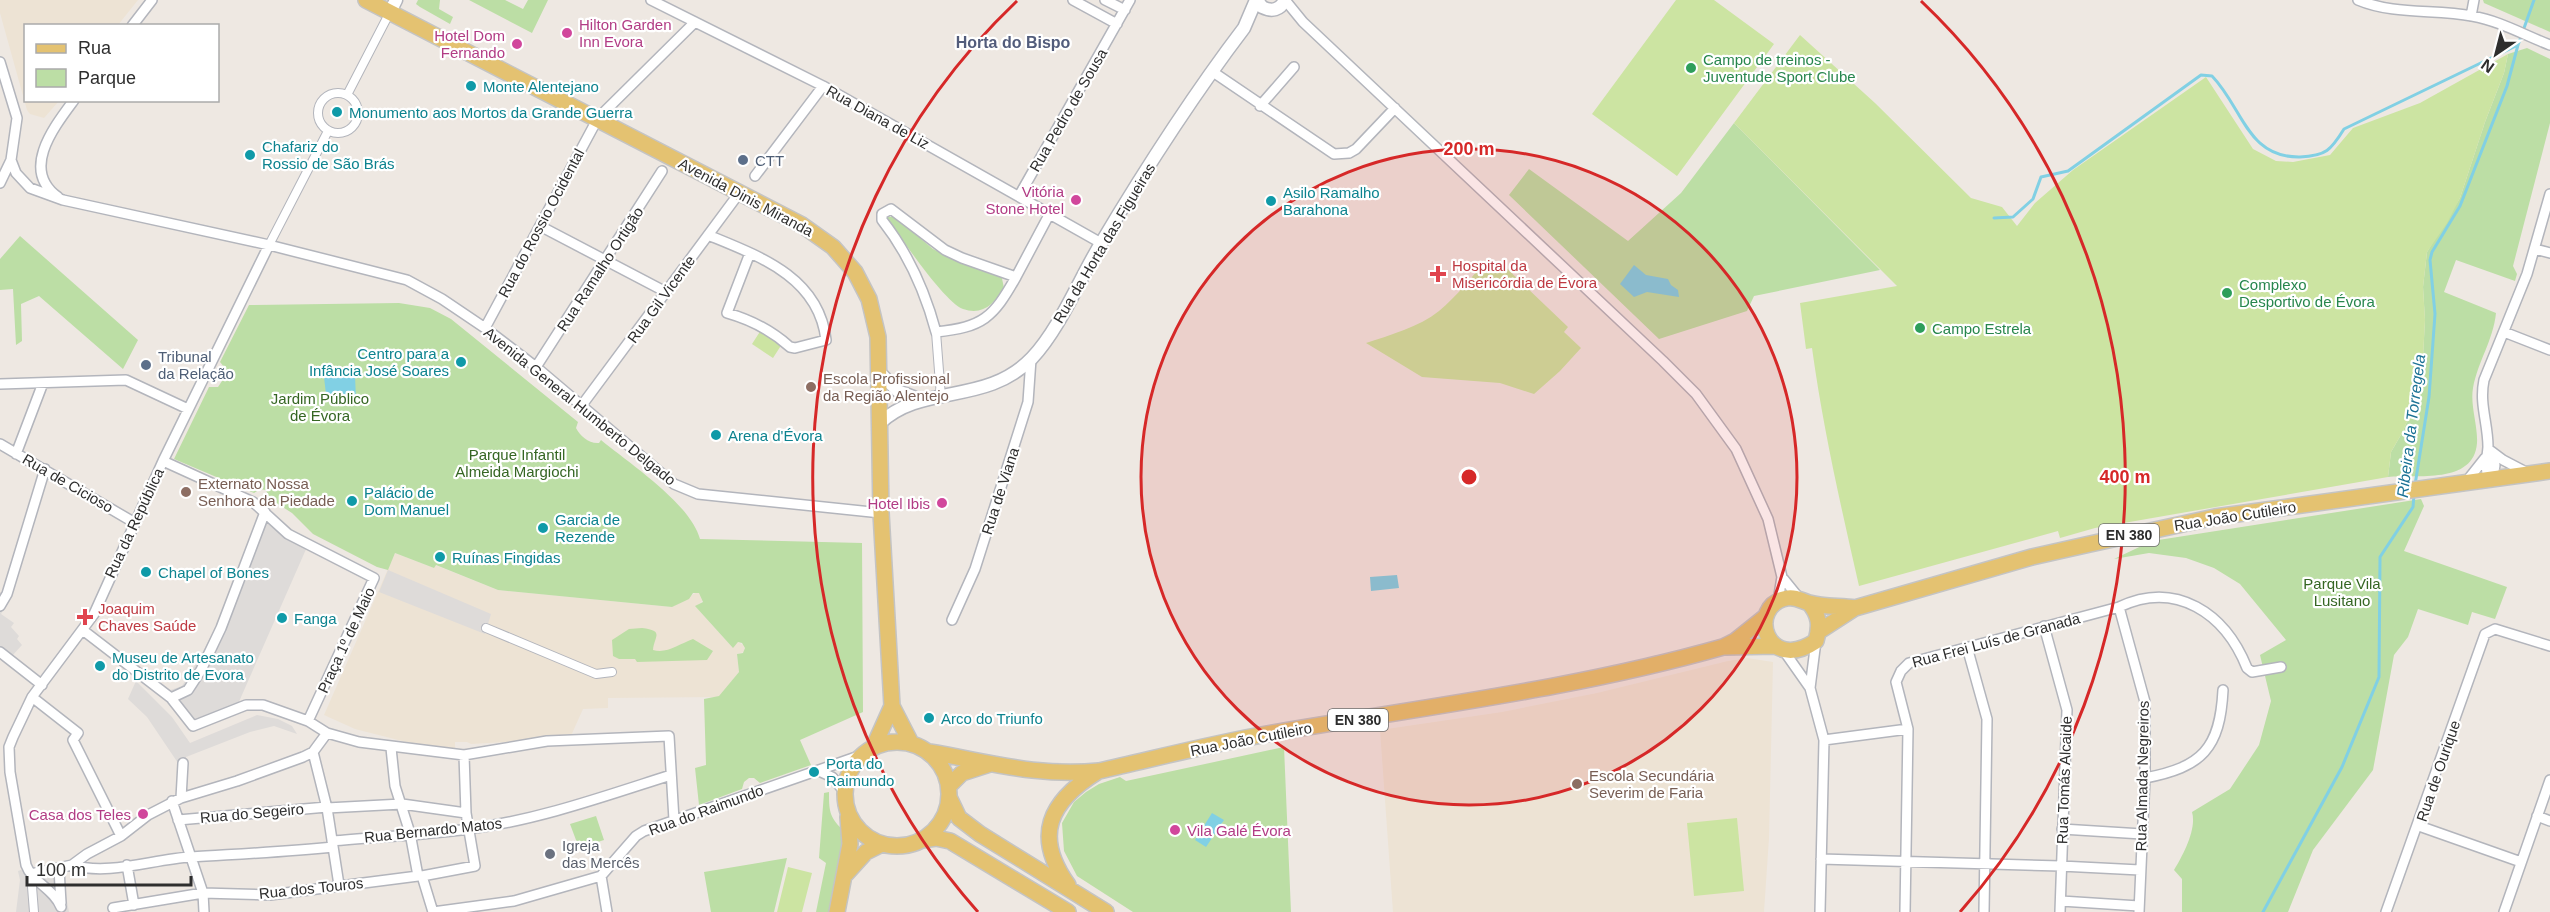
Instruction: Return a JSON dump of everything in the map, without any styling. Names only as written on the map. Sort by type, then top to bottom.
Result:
[{"type":"main road","name":"Avenida Dinis Miranda","points":[[366,0],[393,6],[598,118],[740,192],[816,234],[846,259],[869,299],[878,337],[880,513],[892,706],[911,743]]},
{"type":"main road","name":"Rua João Cutileiro","points":[[1723,647],[1780,649],[1795,652],[1855,608],[2090,543],[2215,517],[2550,471]]},
{"type":"main road","name":"Rua João Cutileiro","points":[[929,752],[1024,771],[1051,773],[1099,771],[1270,734],[1522,693],[1648,667],[1723,647],[1735,641],[1765,617],[1778,601],[1788,597],[1855,608]]},
{"type":"main road","points":[[1804,600],[1816,611],[1819,621],[1817,637]]},
{"type":"main road","points":[[1765,617],[1764,628],[1768,638],[1780,649]]},
{"type":"main road","name":"Avenida Dinis Miranda","points":[[874,746],[892,706]]},
{"type":"main road","points":[[837,912],[841,881],[850,844],[844,791],[851,767],[859,756],[874,746],[892,742],[911,743],[929,752],[942,768],[959,818],[980,834],[1106,912]]},
{"type":"main road","name":"Rua João Cutileiro","points":[[949,791],[962,773],[991,764]]},
{"type":"main road","points":[[1071,890],[1052,860],[1049,842],[1053,815],[1071,790],[1099,771]]},
{"type":"main road","points":[[922,840],[941,822],[949,791]]},
{"type":"main road","points":[[848,814],[856,828],[868,838],[882,844],[895,846],[936,838],[950,841],[1068,912]]},
{"type":"main road","points":[[841,881],[855,861],[882,844]]},
{"type":"street","points":[[134,24],[152,0]]},
{"type":"street","name":"Rua Diana de Liz","points":[[651,0],[823,86],[1101,243]]},
{"type":"street","points":[[1073,0],[1117,24]]},
{"type":"street","points":[[1105,0],[1125,10]]},
{"type":"street","name":"Rua Pedro de Sousa","points":[[1019,196],[1130,0]]},
{"type":"street","points":[[1256,0],[1279,4],[1304,22],[1648,347],[1706,406],[1736,449],[1768,519],[1782,577],[1778,601]]},
{"type":"street","name":"Rua da Horta das Figueiras","points":[[880,423],[901,406],[968,392],[991,384],[1030,359],[1054,325],[1101,243],[1244,28],[1256,0]]},
{"type":"street","points":[[2358,0],[2384,8],[2470,16],[2507,26],[2548,44]]},
{"type":"street","points":[[2470,16],[2474,0]]},
{"type":"street","name":"Rua da Horta das Figueiras","points":[[1244,28],[1279,4]]},
{"type":"street","points":[[347,95],[393,6]]},
{"type":"street","name":"Rua do Rossio Ocidental","points":[[485,328],[598,118],[695,22]]},
{"type":"street","points":[[0,62],[17,118],[11,160],[0,184]]},
{"type":"street","points":[[1260,106],[1294,67]]},
{"type":"street","points":[[1213,72],[1334,154],[1356,149],[1395,108]]},
{"type":"street","points":[[755,176],[823,86]]},
{"type":"street","points":[[341,93],[347,95],[357,105],[356,123],[347,132],[328,131],[319,121],[320,103],[329,95],[341,93]]},
{"type":"street","points":[[63,200],[46,185],[43,178],[42,160],[52,130],[73,102]]},
{"type":"street","points":[[269,245],[328,131]]},
{"type":"street","points":[[0,184],[20,179],[11,160]]},
{"type":"street","name":"Rua Ramalho Ortigão","points":[[536,367],[607,260],[662,171]]},
{"type":"street","name":"Avenida General Humberto Delgado","points":[[20,179],[37,192],[63,200],[269,245],[407,280],[442,299],[485,328],[536,367],[674,484],[698,494],[880,513]]},
{"type":"street","name":"Rua Gil Vicente","points":[[582,405],[740,192]]},
{"type":"street","points":[[2489,480],[2495,471],[2495,460],[2488,452],[2481,395],[2484,380],[2535,249],[2550,194]]},
{"type":"street","points":[[941,397],[936,332],[920,283],[882,220],[882,214],[891,209],[931,240],[962,258],[1016,277]]},
{"type":"street","points":[[936,332],[974,326],[997,308],[1050,213]]},
{"type":"street","points":[[540,226],[666,292]]},
{"type":"street","points":[[708,235],[750,253],[784,272],[804,287],[824,322],[826,340],[795,348],[790,347],[765,327],[746,318],[727,313],[750,253]]},
{"type":"street","name":"Rua da República","points":[[29,871],[9,765],[9,747],[32,697],[94,614],[163,461],[269,245]]},
{"type":"street","points":[[2535,249],[2550,253]]},
{"type":"street","points":[[2504,332],[2550,350]]},
{"type":"street","name":"Rua de Viana","points":[[952,620],[978,559],[1028,402],[1030,359]]},
{"type":"street","points":[[879,372],[898,391],[921,400]]},
{"type":"street","points":[[0,384],[126,380],[188,409]]},
{"type":"street","points":[[16,454],[43,383]]},
{"type":"street","name":"Rua da Horta das Figueiras","points":[[879,401],[894,396],[921,400]]},
{"type":"street","name":"Rua de Cicioso","points":[[0,444],[135,523]]},
{"type":"street","points":[[2488,452],[2532,474]]},
{"type":"street","points":[[2466,483],[2488,452]]},
{"type":"street","points":[[163,461],[253,502],[265,512],[201,670],[188,690],[171,698]]},
{"type":"street","points":[[0,606],[7,594],[45,469]]},
{"type":"street","name":"Praça 1º de Maio","points":[[265,512],[288,534],[374,578],[308,721]]},
{"type":"street","points":[[1782,577],[1804,600]]},
{"type":"street","name":"Rua Frei Luís de Granada","points":[[1905,912],[1908,729],[1896,682],[1900,671],[1908,663],[2119,607],[2139,598],[2161,598],[2182,601],[2213,617],[2228,632],[2247,668],[2252,672],[2282,667]]},
{"type":"street","name":"Rua Almada Negreiros","points":[[2119,607],[2145,702],[2145,778],[2139,909]]},
{"type":"street","name":"Rua Tomás Alcaide","points":[[2044,626],[2067,710],[2060,912]]},
{"type":"street","points":[[486,628],[597,674],[612,672]]},
{"type":"street","name":"Rua de Ourique","points":[[2386,912],[2419,826],[2485,634],[2495,629],[2550,646]]},
{"type":"street","points":[[84,630],[171,698],[189,724],[196,726],[246,705],[263,705],[308,721],[327,733],[359,742],[391,748],[464,755],[547,741],[669,736],[674,820]]},
{"type":"street","points":[[1810,688],[1817,637]]},
{"type":"street","points":[[1966,647],[1986,719],[1984,912]]},
{"type":"street","points":[[1780,649],[1810,688],[1824,740],[1820,912]]},
{"type":"street","points":[[0,652],[42,685]]},
{"type":"street","points":[[2145,778],[2180,770],[2204,752],[2217,735],[2222,718],[2223,690]]},
{"type":"street","points":[[32,697],[78,733],[65,749]]},
{"type":"street","points":[[1824,740],[1908,729]]},
{"type":"street","points":[[29,871],[59,869],[72,864],[121,836],[148,815],[177,800],[237,781],[313,752],[327,733]]},
{"type":"street","points":[[73,740],[121,836]]},
{"type":"street","points":[[391,748],[395,786],[402,804],[420,876],[435,912],[482,909],[601,876],[607,912]]},
{"type":"street","points":[[313,752],[327,808],[339,885]]},
{"type":"street","points":[[464,755],[468,829]]},
{"type":"street","name":"Rua do Raimundo","points":[[601,876],[636,836],[674,820],[859,756]]},
{"type":"street","points":[[0,760],[9,765]]},
{"type":"street","points":[[183,763],[177,800],[178,820],[203,893],[204,912]]},
{"type":"street","points":[[819,771],[832,777],[844,791]]},
{"type":"street","name":"Rua Bernardo Matos","points":[[72,864],[93,869],[468,829],[553,812],[672,775]]},
{"type":"street","points":[[2504,912],[2550,780]]},
{"type":"street","name":"Rua do Segeiro","points":[[178,820],[402,804],[466,813]]},
{"type":"street","points":[[2537,816],[2550,821]]},
{"type":"street","points":[[2419,826],[2521,862]]},
{"type":"street","name":"Rua dos Touros","points":[[113,908],[203,893],[270,895],[420,876],[475,866],[468,829]]},
{"type":"street","points":[[2062,829],[2142,834]]},
{"type":"street","points":[[1821,859],[2140,870]]},
{"type":"street","points":[[127,865],[134,905]]},
{"type":"street","points":[[59,869],[61,910]]},
{"type":"street","points":[[29,871],[56,897],[61,910]]},
{"type":"street","points":[[29,871],[34,912]]},
{"type":"street","points":[[2061,901],[2139,909]]},
{"type":"shaded area","points":[[0,0],[138,0],[119,24],[24,24],[24,99],[0,13]]},
{"type":"shaded area","points":[[25,102],[58,102],[44,118],[30,114]]},
{"type":"shaded area","points":[[263,513],[307,547],[238,704],[194,724],[168,691],[182,686],[200,657],[218,622]]},
{"type":"shaded area","points":[[395,553],[434,568],[435,565],[498,590],[672,607],[697,592],[701,594],[703,600],[696,607],[732,647],[738,642],[745,646],[744,652],[737,654],[739,672],[719,697],[608,698],[608,708],[583,709],[570,738],[471,744],[455,742],[455,750],[418,745],[355,729],[324,715]]},
{"type":"shaded area","points":[[388,570],[491,614],[485,634],[379,592]]},
{"type":"shaded area","points":[[0,592],[11,595],[1,614],[14,623],[11,627],[19,636],[17,639],[22,645],[12,656],[0,658]]},
{"type":"shaded area","name":"Escola Secundária Severim de Faria","points":[[1747,658],[1773,662],[1769,838],[1764,912],[1393,912],[1380,730],[1502,712],[1597,693]]},
{"type":"shaded area","points":[[136,681],[172,717],[190,743],[257,715],[278,719],[292,726],[297,734],[274,726],[250,732],[186,757],[183,763],[178,763],[147,717],[128,699]]},
{"type":"shaded area","points":[[27,868],[62,874],[69,912],[16,912],[20,880],[18,871]]},
{"type":"green space","points":[[418,0],[440,0],[439,9],[453,17],[450,24],[416,4]]},
{"type":"green space","points":[[469,0],[505,0],[523,9],[528,0],[548,0],[532,33]]},
{"type":"green space","name":"Campo de treinos - Juventude Sport Clube","points":[[1676,0],[1714,0],[1774,44],[1677,176],[1592,114]]},
{"type":"green space","points":[[2483,0],[2550,0],[2550,32],[2484,3]]},
{"type":"green space","name":"Complexo Desportivo de Évora","points":[[1800,35],[1875,103],[1971,198],[2002,207],[2017,226],[2035,203],[2073,170],[2206,77],[2253,149],[2276,161],[2293,162],[2330,155],[2353,128],[2420,103],[2508,54],[2504,73],[2460,198],[2447,223],[2427,252],[2423,287],[2425,320],[2422,375],[2417,398],[2391,452],[2388,477],[2095,528],[2060,538],[2058,531],[1859,586],[1827,438],[1812,348],[1806,349],[1800,303],[1897,286],[1734,123]]},
{"type":"green space","points":[[2527,48],[2550,59],[2550,123],[2513,266],[2517,274],[2515,281],[2456,260],[2444,292],[2496,313],[2492,333],[2473,388],[2472,402],[2477,443],[2473,456],[2466,466],[2442,475],[2388,477],[2391,452],[2417,398],[2422,375],[2425,320],[2423,287],[2427,252],[2460,198],[2504,73],[2508,54]]},
{"type":"green space","points":[[1734,123],[1880,270],[1754,296],[1747,311],[1659,339],[1509,195],[1529,169],[1628,241],[1681,193]]},
{"type":"green space","points":[[886,217],[895,217],[933,249],[968,266],[1001,274],[1004,288],[997,299],[988,307],[977,311],[963,309],[955,304],[934,282]]},
{"type":"green space","points":[[20,236],[138,340],[123,369],[39,296],[21,304],[22,341],[16,345],[13,289],[0,290],[0,259]]},
{"type":"green space","points":[[1487,259],[1494,266],[1499,261],[1568,327],[1564,332],[1581,348],[1534,394],[1500,383],[1422,377],[1366,343],[1404,330],[1431,317],[1452,299]]},
{"type":"green space","name":"Jardim Público de Évora","points":[[399,303],[430,308],[451,319],[578,422],[576,428],[585,439],[595,443],[601,440],[658,485],[684,512],[694,525],[700,539],[862,543],[863,712],[800,740],[811,765],[760,783],[754,778],[749,778],[744,782],[742,789],[699,805],[695,768],[706,765],[704,699],[719,696],[739,672],[737,654],[743,653],[745,648],[742,643],[738,642],[733,648],[695,606],[703,602],[699,593],[693,593],[689,599],[672,607],[498,590],[436,565],[434,568],[395,553],[388,570],[377,567],[313,534],[292,513],[270,499],[266,490],[260,489],[254,493],[174,459],[209,387],[218,387],[224,378],[225,368],[220,362],[249,305]]},
{"type":"green space","points":[[761,330],[782,344],[773,358],[752,344]]},
{"type":"green space","name":"Parque Vila Lusitano","points":[[2421,499],[2424,506],[2404,551],[2507,587],[2495,619],[2472,612],[2468,625],[2418,609],[2408,637],[2394,655],[2373,770],[2313,850],[2288,912],[2182,912],[2182,879],[2174,870],[2191,834],[2192,812],[2230,789],[2259,745],[2271,701],[2260,655],[2286,640],[2240,584],[2214,568],[2186,558],[2149,553],[2114,559],[2152,541]]},
{"type":"green space","points":[[642,628],[656,633],[653,650],[668,650],[693,639],[713,651],[707,660],[637,662],[635,659],[619,659],[613,656],[612,640],[629,629]]},
{"type":"green space","name":"Vila Galé Évora","points":[[1284,747],[1291,912],[1133,912],[1077,876],[1064,851],[1062,823],[1074,802],[1086,792],[1099,784],[1120,777],[1126,781]]},
{"type":"green space","points":[[829,792],[829,803],[834,821],[842,829],[842,850],[831,912],[816,912],[826,863],[819,858],[824,793]]},
{"type":"green space","points":[[596,816],[604,840],[579,848],[570,824]]},
{"type":"green space","points":[[1737,818],[1744,891],[1694,896],[1687,823]]},
{"type":"green space","points":[[787,858],[774,912],[711,912],[704,872]]},
{"type":"green space","points":[[788,867],[812,873],[802,912],[777,912]]},
{"type":"water","points":[[1634,265],[1646,275],[1668,279],[1671,285],[1678,290],[1679,297],[1647,292],[1634,297],[1620,284]]},
{"type":"water","points":[[346,366],[355,375],[356,400],[345,404],[336,403],[326,394],[324,377]]},
{"type":"water","points":[[1397,575],[1399,588],[1371,591],[1370,577]]},
{"type":"water","points":[[1212,813],[1224,820],[1206,847],[1195,840]]},
{"type":"waterway","name":"Ribeira da Torregela","points":[[2415,485],[2429,397],[2435,314],[2430,260],[2432,252],[2460,206],[2507,86],[2534,0]]},
{"type":"waterway","points":[[1994,218],[2013,217],[2033,199],[2041,177],[2068,171],[2201,75],[2212,76],[2257,140],[2268,149],[2282,155],[2300,157],[2322,153],[2331,147],[2344,129],[2518,45]]},
{"type":"waterway","name":"Ribeira da Torregela","points":[[2263,912],[2342,767],[2379,677],[2380,557],[2413,507],[2414,495]]},
{"type":"place","name":"Hilton Garden Inn Evora","points":[[567,33]]},
{"type":"place","name":"Hotel Dom Fernando","points":[[517,44]]},
{"type":"place","name":"Campo de treinos - Juventude Sport Clube","points":[[1691,68]]},
{"type":"place","name":"Monte Alentejano","points":[[471,86]]},
{"type":"place","name":"Monumento aos Mortos da Grande Guerra","points":[[337,112]]},
{"type":"place","name":"Chafariz do Rossio de São Brás","points":[[250,155]]},
{"type":"place","name":"CTT","points":[[743,160]]},
{"type":"place","name":"Vitória Stone Hotel","points":[[1076,200]]},
{"type":"place","name":"Asilo Ramalho Barahona","points":[[1271,201]]},
{"type":"place","name":"Hospital da Misericórdia de Évora","points":[[1438,274]]},
{"type":"place","name":"Complexo Desportivo de Évora","points":[[2227,293]]},
{"type":"place","name":"Campo Estrela","points":[[1920,328]]},
{"type":"place","name":"Centro para a Infância José Soares","points":[[461,362]]},
{"type":"place","name":"Tribunal da Relação","points":[[146,365]]},
{"type":"place","name":"Escola Profissional da Região Alentejo","points":[[811,387]]},
{"type":"place","name":"Arena d'Évora","points":[[716,435]]},
{"type":"place","name":"Externato Nossa Senhora da Piedade","points":[[186,492]]},
{"type":"place","name":"Palácio de Dom Manuel","points":[[352,501]]},
{"type":"place","name":"Hotel Ibis","points":[[942,503]]},
{"type":"place","name":"Garcia de Rezende","points":[[543,528]]},
{"type":"place","name":"Ruínas Fingidas","points":[[440,557]]},
{"type":"place","name":"Chapel of Bones","points":[[146,572]]},
{"type":"place","name":"Joaquim Chaves Saúde","points":[[85,617]]},
{"type":"place","name":"Fanga","points":[[282,618]]},
{"type":"place","name":"Museu de Artesanato do Distrito de Evora","points":[[100,666]]},
{"type":"place","name":"Arco do Triunfo","points":[[929,718]]},
{"type":"place","name":"Porta do Raimundo","points":[[814,772]]},
{"type":"place","name":"Escola Secundária Severim de Faria","points":[[1577,784]]},
{"type":"place","name":"Casa dos Teles","points":[[143,814]]},
{"type":"place","name":"Vila Galé Évora","points":[[1175,830]]},
{"type":"place","name":"Igreja das Mercês","points":[[550,854]]},
{"type":"district","name":"Horta do Bispo","points":[[1013,42]]},
{"type":"park label","name":"Parque Infantil Almeida Margiochi","points":[[517,462]]}]
